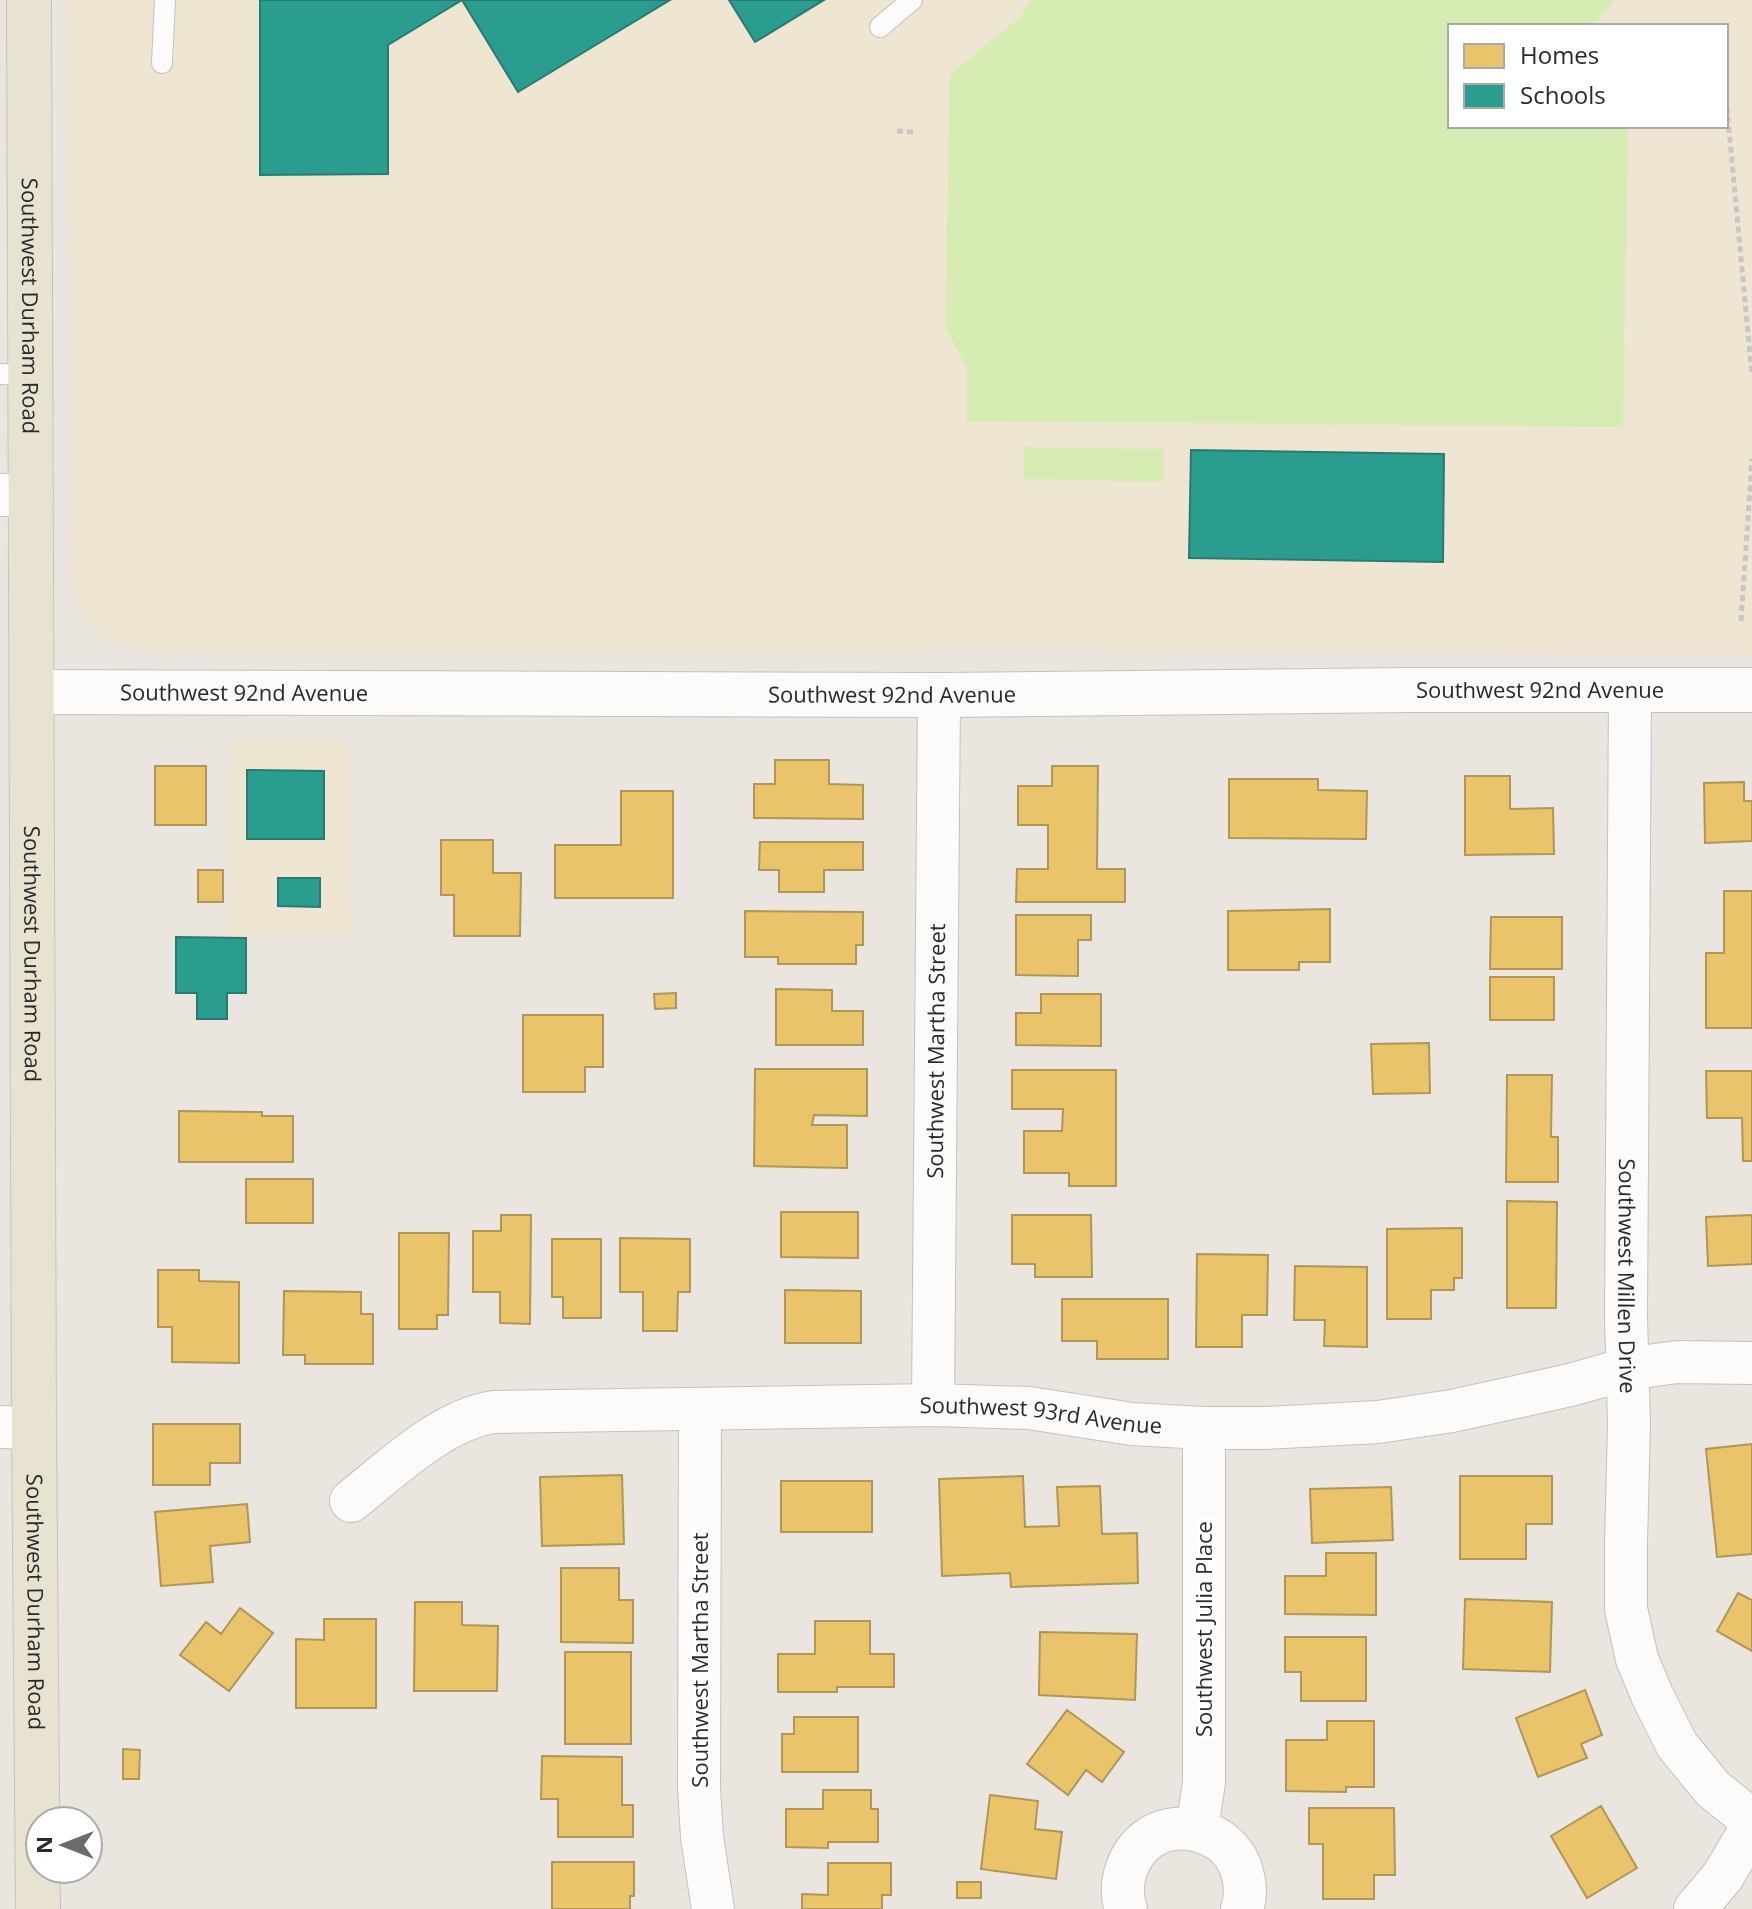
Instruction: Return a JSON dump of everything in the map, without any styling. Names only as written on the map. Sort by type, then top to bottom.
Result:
[{"type":"main road","name":"Southwest Durham Road","points":[[29,0],[16,375],[16,494],[32,692],[17,1428],[38,1909]]},
{"type":"street","name":"Southwest Millen Drive","points":[[1630,690],[1626,1609],[1637,1659],[1677,1745],[1713,1789],[1752,1820]]},
{"type":"street","name":"Southwest 92nd Avenue","points":[[32,692],[939,695],[1752,690]]},
{"type":"street","name":"Southwest Martha Street","points":[[933,1405],[939,695]]},
{"type":"street","name":"Southwest 93rd Avenue","points":[[351,1501],[439,1434],[460,1421],[494,1412],[933,1405],[1029,1408],[1132,1424],[1266,1428],[1378,1422],[1452,1411],[1627,1369],[1677,1362],[1752,1363]]},
{"type":"street","name":"Southwest Martha Street","points":[[700,1410],[699,1788],[706,1873],[713,1909]]},
{"type":"street","name":"Southwest Julia Place","points":[[1197,1830],[1204,1782],[1204,1428]]},
{"type":"street","points":[[1695,1909],[1723,1876],[1752,1827]]},
{"type":"street","points":[[1126,1909],[1123,1901],[1124,1876],[1134,1854],[1151,1837],[1173,1829],[1197,1830],[1220,1840],[1236,1857],[1245,1879],[1242,1909]]},
{"type":"lane","points":[[162,63],[165,0]]},
{"type":"lane","points":[[880,27],[912,0]]},
{"type":"path","points":[[1728,118],[1752,376]]},
{"type":"path","points":[[897,131],[915,132]]},
{"type":"path","points":[[1741,621],[1752,459]]},
{"type":"shaded area","points":[[67,0],[1752,0],[1752,655],[1068,650],[160,652],[115,645],[96,632],[77,605],[68,574]]},
{"type":"shaded area","points":[[230,741],[350,741],[351,937],[229,938]]},
{"type":"green space","points":[[1032,0],[1615,0],[1597,21],[1584,24],[1448,24],[1448,128],[1628,128],[1623,427],[966,421],[967,367],[945,328],[950,75],[1020,17]]},
{"type":"green space","points":[[1024,447],[1164,449],[1163,482],[1024,479]]},
{"type":"building: Homes","points":[[775,760],[829,760],[829,784],[863,785],[863,819],[754,818],[754,784],[775,784]]},
{"type":"building: Homes","points":[[155,766],[206,766],[206,825],[155,825]]},
{"type":"building: Homes","points":[[1052,766],[1098,766],[1097,869],[1125,869],[1125,902],[1016,902],[1017,869],[1048,869],[1048,825],[1018,825],[1018,786],[1052,786]]},
{"type":"building: Homes","points":[[1465,776],[1510,776],[1510,809],[1553,808],[1554,854],[1465,855]]},
{"type":"building: Homes","points":[[1229,779],[1318,779],[1318,790],[1367,791],[1366,839],[1229,838]]},
{"type":"building: Homes","points":[[1744,782],[1744,801],[1752,801],[1752,841],[1705,843],[1704,783]]},
{"type":"building: Homes","points":[[621,791],[673,791],[673,898],[555,898],[555,845],[621,845]]},
{"type":"building: Homes","points":[[441,840],[493,840],[493,873],[521,873],[520,936],[454,936],[454,895],[441,895]]},
{"type":"building: Homes","points":[[760,842],[863,842],[863,870],[824,870],[824,892],[779,892],[779,870],[759,870]]},
{"type":"building: Homes","points":[[198,870],[223,870],[223,902],[198,902]]},
{"type":"building: Homes","points":[[1724,891],[1752,891],[1752,1028],[1706,1028],[1706,953],[1724,953]]},
{"type":"building: Homes","points":[[1330,909],[1330,962],[1299,962],[1299,970],[1228,970],[1228,911]]},
{"type":"building: Homes","points":[[745,911],[863,912],[863,945],[856,945],[856,964],[778,964],[778,957],[745,957]]},
{"type":"building: Homes","points":[[1016,915],[1091,915],[1091,940],[1078,940],[1078,976],[1016,975]]},
{"type":"building: Homes","points":[[1491,917],[1562,917],[1562,969],[1490,969]]},
{"type":"building: Homes","points":[[1490,977],[1554,977],[1554,1020],[1490,1020]]},
{"type":"building: Homes","points":[[776,989],[832,990],[832,1011],[863,1011],[863,1045],[776,1045]]},
{"type":"building: Homes","points":[[676,993],[676,1008],[655,1009],[654,994]]},
{"type":"building: Homes","points":[[1041,994],[1101,994],[1101,1046],[1016,1045],[1016,1013],[1041,1013]]},
{"type":"building: Homes","points":[[523,1015],[603,1015],[603,1067],[585,1067],[585,1092],[523,1092]]},
{"type":"building: Homes","points":[[1429,1043],[1430,1093],[1373,1094],[1371,1044]]},
{"type":"building: Homes","points":[[755,1069],[867,1069],[867,1116],[814,1115],[812,1125],[847,1125],[847,1168],[754,1166]]},
{"type":"building: Homes","points":[[1012,1070],[1116,1070],[1116,1186],[1069,1186],[1069,1173],[1024,1173],[1024,1131],[1062,1131],[1063,1109],[1012,1109]]},
{"type":"building: Homes","points":[[1706,1071],[1752,1071],[1752,1161],[1743,1161],[1742,1118],[1707,1118]]},
{"type":"building: Homes","points":[[1507,1075],[1552,1075],[1551,1137],[1558,1137],[1558,1182],[1506,1182]]},
{"type":"building: Homes","points":[[179,1111],[262,1112],[262,1116],[293,1116],[293,1162],[179,1162]]},
{"type":"building: Homes","points":[[246,1179],[313,1179],[313,1223],[246,1223]]},
{"type":"building: Homes","points":[[1507,1201],[1557,1202],[1556,1308],[1507,1308]]},
{"type":"building: Homes","points":[[781,1212],[858,1212],[858,1258],[781,1257]]},
{"type":"building: Homes","points":[[501,1215],[531,1215],[530,1324],[500,1323],[500,1292],[473,1292],[473,1231],[501,1231]]},
{"type":"building: Homes","points":[[1012,1215],[1091,1215],[1092,1277],[1035,1277],[1035,1264],[1012,1264]]},
{"type":"building: Homes","points":[[1752,1215],[1752,1264],[1708,1266],[1706,1217]]},
{"type":"building: Homes","points":[[1462,1228],[1462,1278],[1454,1278],[1454,1290],[1431,1290],[1431,1319],[1387,1319],[1387,1229]]},
{"type":"building: Homes","points":[[399,1233],[449,1233],[448,1315],[437,1315],[437,1329],[399,1329]]},
{"type":"building: Homes","points":[[620,1238],[690,1239],[690,1292],[678,1292],[677,1331],[643,1331],[643,1292],[620,1292]]},
{"type":"building: Homes","points":[[552,1239],[601,1239],[601,1318],[563,1318],[563,1297],[552,1297]]},
{"type":"building: Homes","points":[[1197,1254],[1268,1255],[1267,1315],[1242,1315],[1242,1347],[1196,1347]]},
{"type":"building: Homes","points":[[1295,1266],[1367,1267],[1367,1347],[1324,1346],[1325,1320],[1294,1320]]},
{"type":"building: Homes","points":[[158,1270],[199,1270],[199,1281],[239,1282],[239,1363],[172,1362],[172,1327],[158,1327]]},
{"type":"building: Homes","points":[[785,1290],[861,1291],[861,1343],[785,1343]]},
{"type":"building: Homes","points":[[284,1291],[361,1292],[361,1314],[373,1314],[373,1364],[305,1364],[305,1355],[283,1355]]},
{"type":"building: Homes","points":[[1062,1299],[1168,1299],[1168,1359],[1097,1359],[1097,1341],[1062,1341]]},
{"type":"building: Homes","points":[[153,1424],[240,1424],[240,1463],[210,1463],[210,1485],[153,1485]]},
{"type":"building: Homes","points":[[1752,1444],[1752,1554],[1717,1557],[1706,1449]]},
{"type":"building: Homes","points":[[622,1475],[624,1544],[542,1546],[540,1477]]},
{"type":"building: Homes","points":[[1023,1476],[1025,1527],[1059,1526],[1057,1487],[1100,1486],[1102,1534],[1137,1533],[1138,1583],[1011,1587],[1010,1573],[942,1576],[939,1479]]},
{"type":"building: Homes","points":[[1460,1476],[1552,1476],[1552,1524],[1526,1524],[1526,1559],[1460,1559]]},
{"type":"building: Homes","points":[[781,1481],[872,1481],[872,1532],[781,1532]]},
{"type":"building: Homes","points":[[1391,1487],[1393,1540],[1312,1543],[1310,1489]]},
{"type":"building: Homes","points":[[247,1504],[250,1542],[210,1546],[213,1582],[161,1586],[155,1512]]},
{"type":"building: Homes","points":[[1326,1553],[1376,1553],[1376,1615],[1285,1614],[1285,1576],[1326,1576]]},
{"type":"building: Homes","points":[[561,1568],[619,1568],[619,1600],[633,1600],[633,1643],[561,1642]]},
{"type":"building: Homes","points":[[1738,1593],[1752,1600],[1752,1651],[1717,1631]]},
{"type":"building: Homes","points":[[1465,1599],[1552,1602],[1550,1672],[1463,1669]]},
{"type":"building: Homes","points":[[415,1602],[462,1602],[462,1625],[498,1626],[497,1691],[414,1691]]},
{"type":"building: Homes","points":[[240,1608],[273,1633],[229,1691],[180,1655],[206,1622],[221,1634]]},
{"type":"building: Homes","points":[[324,1619],[376,1619],[376,1708],[296,1708],[296,1639],[324,1640]]},
{"type":"building: Homes","points":[[815,1621],[870,1621],[870,1654],[894,1654],[894,1687],[837,1687],[837,1692],[778,1692],[778,1654],[815,1654]]},
{"type":"building: Homes","points":[[1040,1632],[1137,1634],[1135,1700],[1039,1695]]},
{"type":"building: Homes","points":[[1285,1637],[1366,1637],[1366,1701],[1301,1701],[1301,1672],[1285,1672]]},
{"type":"building: Homes","points":[[565,1652],[631,1652],[631,1744],[565,1744]]},
{"type":"building: Homes","points":[[1585,1690],[1602,1735],[1581,1744],[1587,1758],[1538,1777],[1516,1718]]},
{"type":"building: Homes","points":[[1067,1710],[1124,1752],[1102,1782],[1086,1770],[1068,1795],[1027,1764]]},
{"type":"building: Homes","points":[[794,1717],[858,1717],[858,1772],[782,1772],[782,1734],[794,1734]]},
{"type":"building: Homes","points":[[1327,1721],[1374,1721],[1374,1787],[1346,1787],[1346,1792],[1286,1791],[1286,1740],[1327,1740]]},
{"type":"building: Homes","points":[[123,1749],[140,1750],[139,1779],[123,1779]]},
{"type":"building: Homes","points":[[542,1756],[622,1757],[622,1805],[633,1805],[633,1837],[558,1837],[558,1799],[541,1799]]},
{"type":"building: Homes","points":[[823,1790],[871,1790],[871,1809],[878,1809],[878,1842],[828,1842],[828,1848],[786,1847],[786,1809],[823,1809]]},
{"type":"building: Homes","points":[[990,1795],[1038,1801],[1035,1829],[1062,1832],[1056,1879],[981,1869]]},
{"type":"building: Homes","points":[[1601,1806],[1637,1868],[1587,1898],[1551,1836]]},
{"type":"building: Homes","points":[[1309,1808],[1394,1808],[1395,1875],[1374,1875],[1374,1899],[1323,1899],[1323,1844],[1309,1844]]},
{"type":"building: Homes","points":[[552,1862],[634,1862],[634,1896],[630,1896],[630,1909],[552,1909]]},
{"type":"building: Homes","points":[[828,1863],[891,1863],[891,1895],[882,1895],[882,1909],[802,1909],[802,1894],[828,1895]]},
{"type":"building: Homes","points":[[957,1882],[981,1882],[981,1898],[957,1898]]},
{"type":"building: Schools","points":[[260,0],[462,0],[388,45],[388,174],[260,175]]},
{"type":"building: Schools","points":[[462,0],[670,0],[518,92]]},
{"type":"building: Schools","points":[[729,0],[824,0],[755,42]]},
{"type":"building: Schools","points":[[1191,450],[1444,454],[1443,562],[1189,558]]},
{"type":"building: Schools","points":[[247,770],[324,771],[324,839],[247,839]]},
{"type":"building: Schools","points":[[278,878],[320,878],[320,907],[278,906]]},
{"type":"building: Schools","points":[[176,937],[246,938],[246,993],[227,993],[227,1019],[197,1019],[197,993],[176,993]]}]
